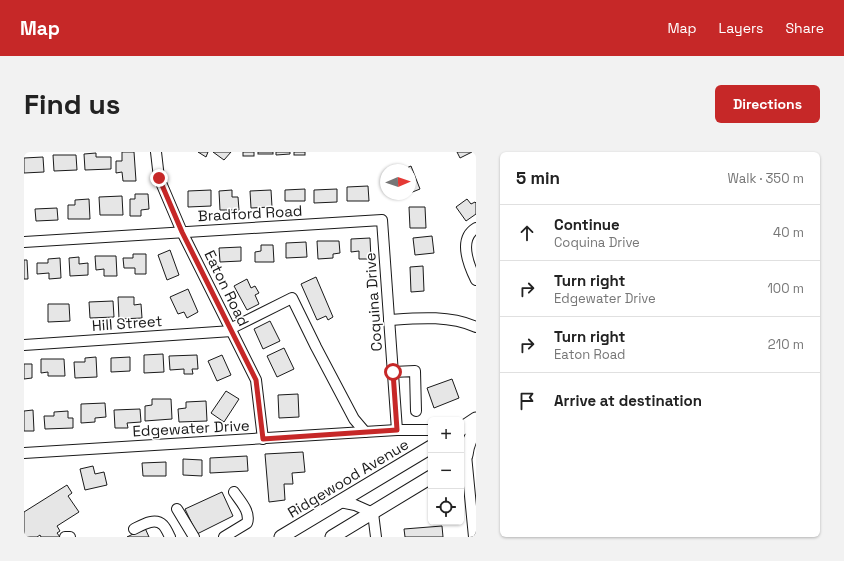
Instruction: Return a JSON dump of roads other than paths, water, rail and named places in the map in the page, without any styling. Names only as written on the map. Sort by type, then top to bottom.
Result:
[{"type":"main road","points":[[464,427],[476,419]]},
{"type":"main road","points":[[468,454],[467,445],[476,429]]},
{"type":"main road","name":"Ridgewood Avenue","points":[[283,536],[428,449]]},
{"type":"main road","points":[[332,537],[428,479]]},
{"type":"street","name":"Eaton Road","points":[[156,152],[159,178],[182,232],[256,380],[263,439]]},
{"type":"street","name":"Bradford Road","points":[[24,242],[382,220]]},
{"type":"street","name":"Coquina Drive","points":[[382,220],[397,430]]},
{"type":"street","points":[[476,228],[472,230],[467,241],[467,254],[469,265],[476,280]]},
{"type":"street","points":[[231,330],[292,298],[354,419],[365,432]]},
{"type":"street","points":[[389,320],[423,318],[451,319],[476,326]]},
{"type":"street","name":"Hill Street","points":[[24,345],[231,330]]},
{"type":"street","points":[[393,372],[415,371],[416,411]]},
{"type":"street","name":"Edgewater Drive","points":[[24,453],[397,430],[428,430]]},
{"type":"street","points":[[468,454],[473,494],[474,537]]},
{"type":"street","points":[[224,537],[247,523],[249,520],[248,515],[234,492]]},
{"type":"street","points":[[340,502],[355,505],[373,513],[376,537]]},
{"type":"street","points":[[177,510],[194,537]]},
{"type":"street","points":[[134,529],[147,523],[158,523],[163,525],[170,537]]},
{"type":"street","points":[[65,537],[70,537]]}]
